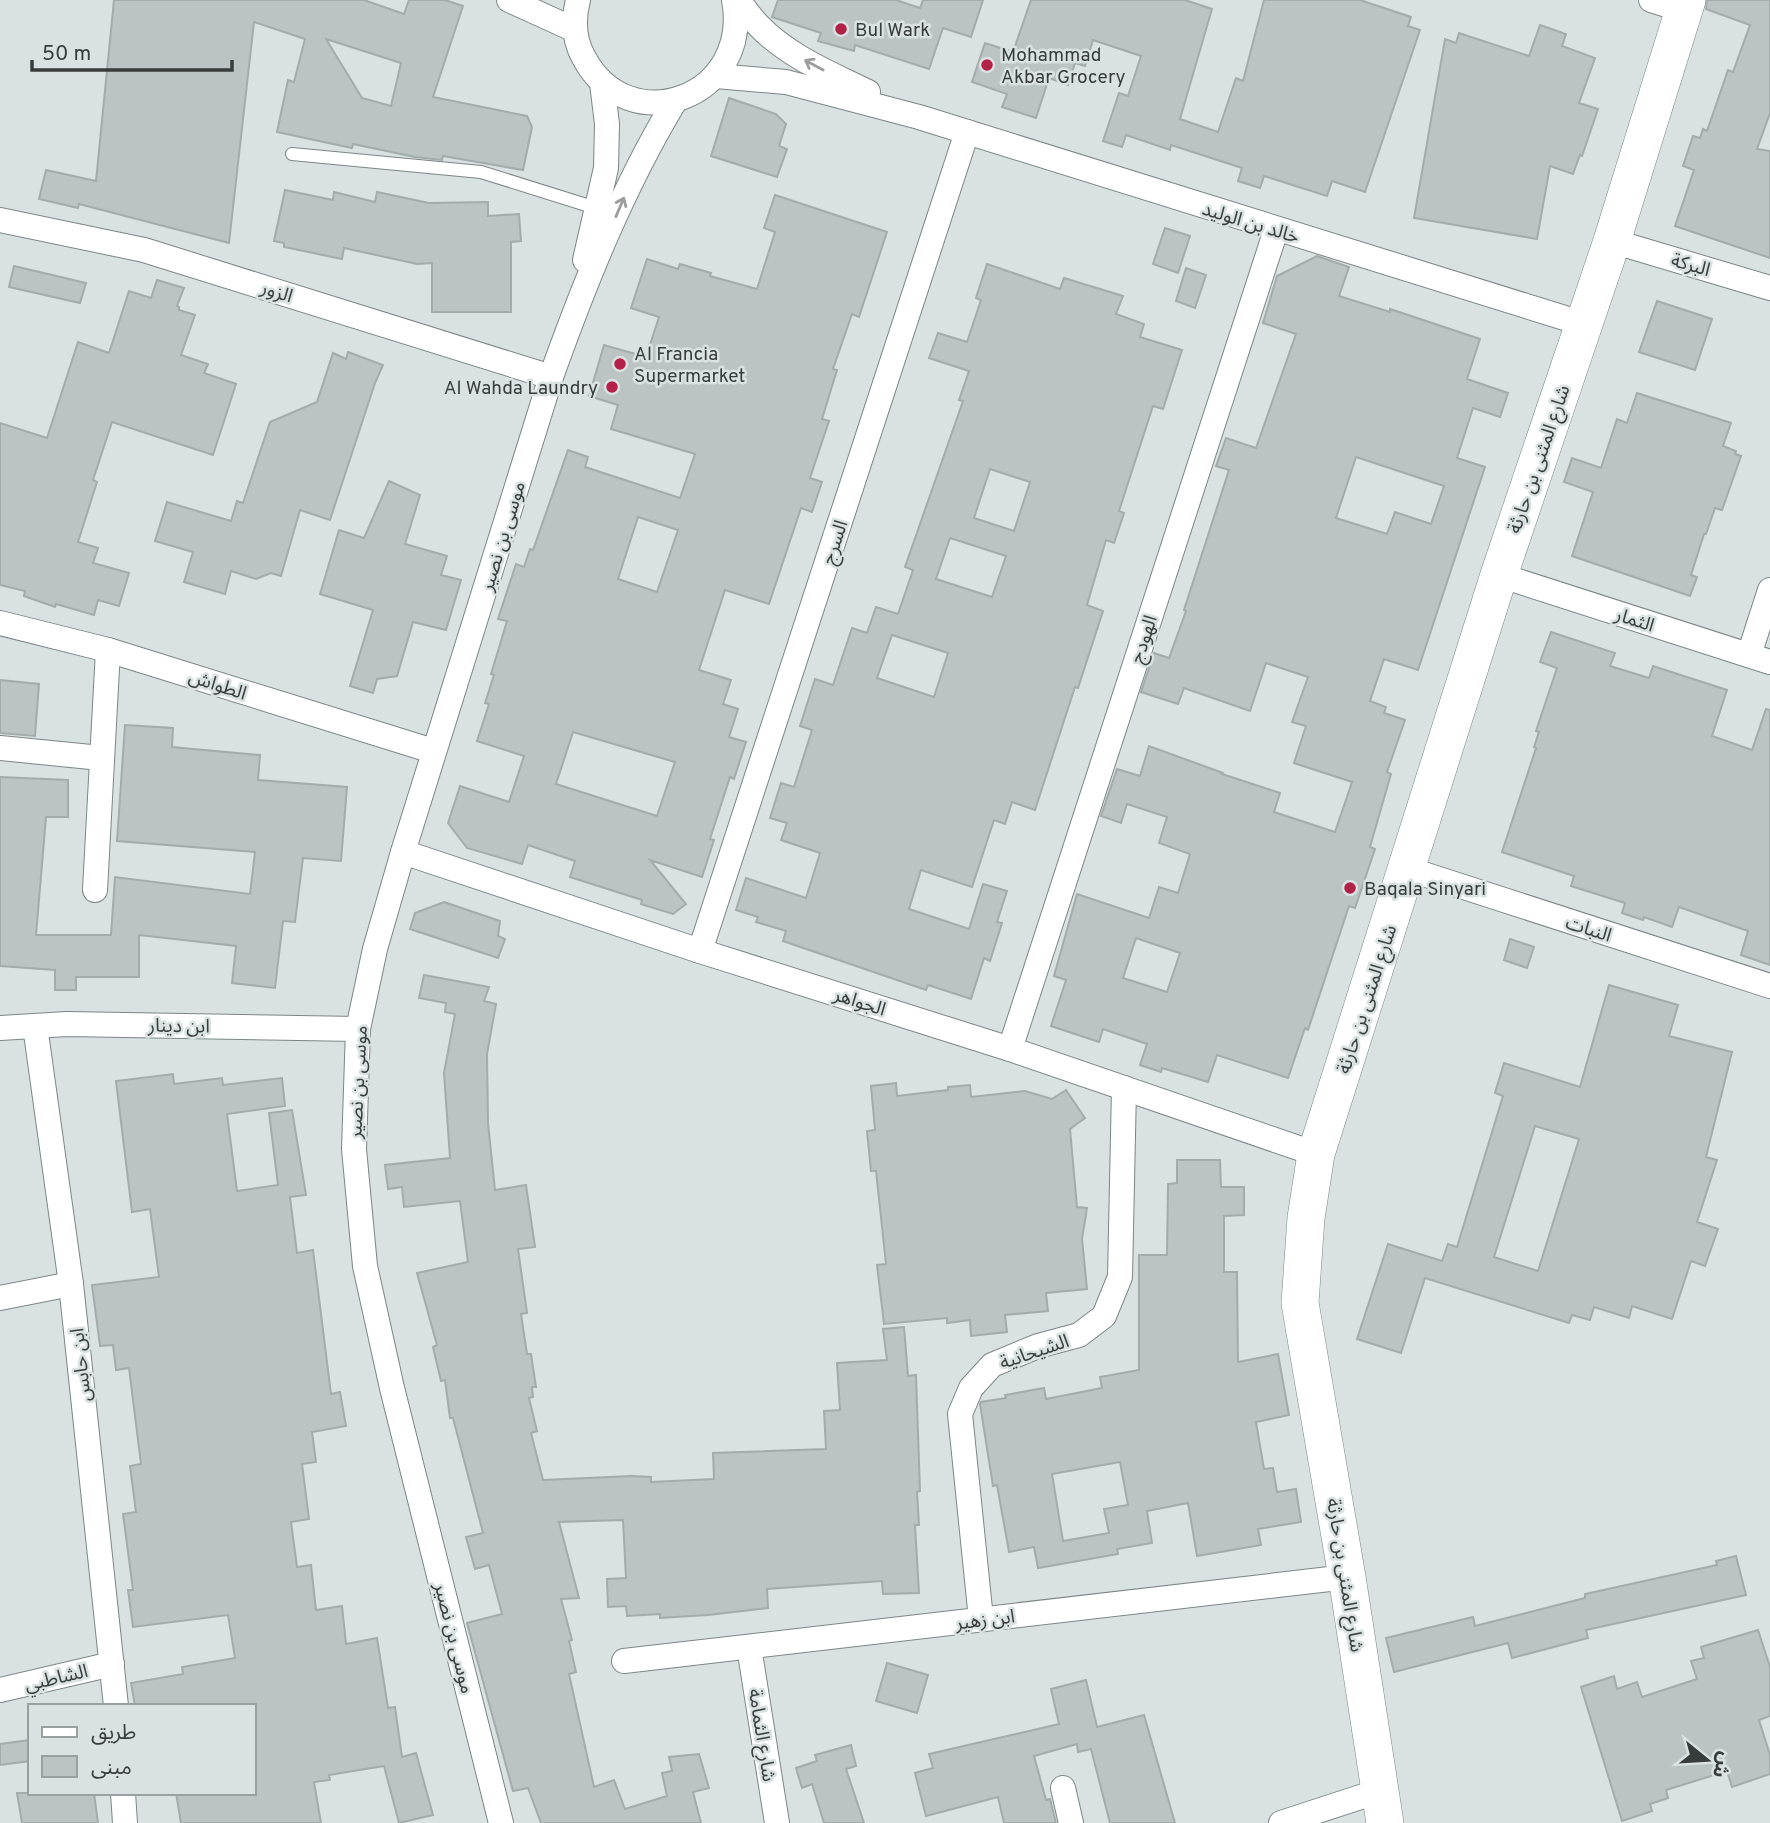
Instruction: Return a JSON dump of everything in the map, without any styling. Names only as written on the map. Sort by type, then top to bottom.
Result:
[{"type":"street","points":[[509,0],[575,30]]},
{"type":"street","points":[[578,0],[575,30],[579,50],[589,68],[602,82],[624,96],[649,102],[675,100],[697,91],[716,76],[728,58],[736,38],[736,0]]},
{"type":"street","name":"خالد بن الوليد","points":[[736,0],[758,26],[798,56],[919,117]]},
{"type":"street","name":"شارع المثنى بن حارثة","points":[[1382,1807],[1347,1577],[1300,1303],[1306,1218],[1316,1154],[1499,575],[1612,241],[1674,3]]},
{"type":"street","name":"خالد بن الوليد","points":[[716,76],[799,85],[919,117],[1584,324]]},
{"type":"street","name":"موسى بن نصير","points":[[573,315],[606,168],[608,145],[602,82]]},
{"type":"street","name":"موسى بن نصير","points":[[501,1823],[392,1388],[365,1266],[354,1149],[358,1029],[375,949],[403,852],[551,377],[573,315],[641,159],[675,100]]},
{"type":"street","name":"السرج","points":[[700,951],[967,132]]},
{"type":"street","name":"الزور","points":[[0,220],[144,250],[551,377]]},
{"type":"street","name":"الهودج","points":[[1010,1049],[1276,230]]},
{"type":"street","name":"البركة","points":[[1612,241],[1770,288]]},
{"type":"street","name":"الثمار","points":[[1499,575],[1759,659]]},
{"type":"street","points":[[1759,659],[1770,590]]},
{"type":"street","name":"الطواش","points":[[0,623],[108,650],[433,751]]},
{"type":"street","points":[[95,890],[108,650]]},
{"type":"street","points":[[0,748],[102,758]]},
{"type":"street","name":"الجواهر","points":[[403,852],[700,951],[1010,1049],[1316,1154]]},
{"type":"street","name":"النبات","points":[[1408,869],[1770,986]]},
{"type":"street","name":"ابن دينار","points":[[0,1028],[184,1025],[358,1029]]},
{"type":"street","name":"ابن حابس","points":[[35,1026],[71,1284],[116,1704]]},
{"type":"street","name":"الشيحانية","points":[[981,1619],[960,1414],[971,1388],[992,1365],[1038,1346],[1079,1335],[1104,1316],[1120,1277],[1124,1088]]},
{"type":"street","points":[[0,1298],[71,1284]]},
{"type":"street","name":"ابن زهير","points":[[624,1661],[1347,1577]]},
{"type":"street","name":"شارع الثمامة","points":[[748,1647],[777,1823]]},
{"type":"street","name":"الشاطبي","points":[[0,1690],[112,1664]]},
{"type":"street","points":[[1063,1788],[1071,1823]]},
{"type":"street","points":[[123,1795],[125,1823]]},
{"type":"street","points":[[1281,1823],[1382,1807]]},
{"type":"lane","points":[[292,154],[481,172],[596,208]]},
{"type":"building","points":[[114,0],[364,0],[404,14],[409,0],[445,0],[463,6],[433,97],[527,116],[532,127],[523,170],[443,156],[442,160],[415,157],[353,144],[352,148],[277,132],[288,80],[294,82],[305,39],[254,22],[229,243],[79,204],[78,208],[39,199],[46,170],[96,181]],"holes":[[[326,39],[401,63],[391,106],[362,98]]]},
{"type":"building","points":[[778,0],[896,0],[920,8],[923,0],[983,0],[971,37],[943,28],[929,69],[855,45],[854,51],[818,41],[821,33],[772,17]]},
{"type":"building","points":[[1031,0],[1185,0],[1212,9],[1180,119],[1218,132],[1236,78],[1243,81],[1264,0],[1360,0],[1411,17],[1408,26],[1420,30],[1365,192],[1332,181],[1327,196],[1264,176],[1260,188],[1238,181],[1242,168],[1171,145],[1170,150],[1126,135],[1122,147],[1103,141],[1119,93],[1128,96],[1141,56],[1093,40],[1085,66],[1075,63],[1068,85],[1049,78],[1036,118],[1002,107],[1007,94],[972,82],[985,43],[1013,52]]},
{"type":"building","points":[[1707,0],[1770,0],[1770,113],[1757,149],[1770,151],[1770,258],[1675,226],[1694,170],[1683,166],[1693,136],[1700,138],[1703,129],[1707,131],[1728,70],[1733,72],[1750,25],[1706,9]]},
{"type":"building","points":[[1540,25],[1566,34],[1562,46],[1595,58],[1579,103],[1598,109],[1573,174],[1550,166],[1537,239],[1414,218],[1445,39],[1456,43],[1459,33],[1529,56]]},
{"type":"building","points":[[729,98],[776,114],[786,124],[779,146],[787,149],[777,177],[711,156]]},
{"type":"building","points":[[285,190],[333,200],[334,192],[375,202],[377,192],[429,203],[488,202],[488,216],[519,214],[521,241],[511,242],[511,312],[432,312],[432,263],[417,264],[344,248],[342,259],[284,247],[284,243],[274,241]]},
{"type":"building","points":[[775,195],[887,232],[859,317],[852,314],[833,369],[837,370],[822,419],[829,421],[810,478],[822,482],[812,512],[801,508],[769,604],[725,590],[699,670],[731,680],[723,704],[738,709],[729,737],[746,742],[734,779],[730,777],[710,839],[714,840],[702,877],[650,860],[686,904],[673,914],[641,904],[642,900],[570,877],[575,861],[528,845],[522,864],[467,848],[448,823],[460,786],[509,802],[524,756],[477,741],[489,704],[485,703],[494,675],[491,674],[507,621],[498,619],[516,564],[524,567],[530,549],[533,550],[568,450],[588,457],[585,467],[680,498],[695,454],[611,429],[618,405],[589,396],[604,345],[646,357],[659,317],[631,308],[647,259],[678,269],[680,264],[711,273],[710,276],[757,289],[775,232],[764,228]],"holes":[[[638,517],[678,530],[657,592],[618,579]],[[573,732],[675,762],[657,816],[556,784]]]},
{"type":"building","points":[[1165,228],[1190,236],[1178,273],[1153,264]]},
{"type":"building","points":[[1317,256],[1349,267],[1339,296],[1390,312],[1390,309],[1480,339],[1467,379],[1508,393],[1500,417],[1473,408],[1457,458],[1485,467],[1418,670],[1384,659],[1370,701],[1386,707],[1384,713],[1405,720],[1387,772],[1391,774],[1370,847],[1375,849],[1355,908],[1349,906],[1308,1030],[1305,1028],[1288,1078],[1217,1055],[1208,1082],[1162,1068],[1161,1072],[1140,1065],[1147,1044],[1103,1029],[1099,1042],[1051,1026],[1066,980],[1054,976],[1077,894],[1149,918],[1159,887],[1178,893],[1190,854],[1159,843],[1167,817],[1127,804],[1121,823],[1101,816],[1117,769],[1140,776],[1149,746],[1280,793],[1274,812],[1335,832],[1352,782],[1294,763],[1306,726],[1292,722],[1308,677],[1266,663],[1250,711],[1184,688],[1178,704],[1141,692],[1154,653],[1169,658],[1186,611],[1184,610],[1229,470],[1216,466],[1226,438],[1256,448],[1296,334],[1263,323],[1277,276]],"holes":[[[1356,457],[1444,486],[1431,524],[1395,512],[1387,534],[1336,518]],[[1136,938],[1180,953],[1167,992],[1123,978]]]},
{"type":"building","points":[[987,264],[1060,289],[1064,278],[1123,296],[1116,314],[1144,324],[1140,337],[1182,350],[1163,409],[1153,406],[1119,511],[1124,513],[1114,543],[1106,540],[1087,605],[1103,611],[1035,810],[1012,802],[1005,824],[994,820],[972,887],[921,870],[909,909],[969,929],[983,884],[1007,891],[997,922],[1002,923],[990,961],[984,958],[971,999],[928,985],[926,990],[783,941],[786,931],[756,922],[758,917],[736,910],[746,878],[806,898],[820,853],[781,840],[787,823],[770,818],[781,783],[794,787],[812,730],[800,726],[815,679],[833,685],[852,628],[867,633],[876,607],[898,614],[913,570],[905,567],[963,401],[959,400],[969,371],[929,358],[938,333],[967,342],[981,300],[976,298]],"holes":[[[990,469],[1030,482],[1014,531],[974,518]],[[950,538],[1006,556],[992,597],[936,579]],[[892,635],[948,653],[934,697],[877,678]]]},
{"type":"building","points":[[14,266],[86,283],[80,303],[9,287]]},
{"type":"building","points":[[1186,268],[1206,275],[1195,308],[1176,301]]},
{"type":"building","points":[[157,280],[184,288],[177,306],[179,310],[195,315],[181,355],[208,364],[204,373],[236,384],[213,455],[112,422],[93,480],[97,482],[78,542],[98,548],[93,563],[129,573],[119,606],[98,600],[94,615],[56,604],[55,607],[24,596],[25,591],[0,585],[0,423],[47,438],[78,342],[109,353],[129,291],[151,298]]},
{"type":"building","points":[[1657,301],[1712,319],[1695,370],[1639,352]]},
{"type":"building","points":[[348,352],[383,365],[330,520],[300,510],[281,576],[271,573],[256,579],[231,571],[225,594],[184,582],[193,552],[155,541],[167,502],[231,521],[237,501],[243,503],[270,422],[317,402],[333,353],[346,359]]},
{"type":"building","points":[[1637,393],[1731,423],[1723,446],[1741,456],[1722,510],[1715,508],[1704,534],[1691,575],[1697,577],[1690,596],[1572,556],[1593,492],[1564,482],[1572,458],[1601,468],[1617,419],[1627,423]]},
{"type":"building","points":[[389,481],[420,495],[405,544],[447,556],[441,575],[461,580],[446,630],[413,622],[397,676],[377,679],[373,693],[350,686],[373,610],[320,594],[339,530],[364,538]]},
{"type":"building","points":[[1551,632],[1615,653],[1610,666],[1649,678],[1653,666],[1727,690],[1712,736],[1752,750],[1766,709],[1770,710],[1770,965],[1741,955],[1748,931],[1679,907],[1672,927],[1644,917],[1643,920],[1622,913],[1625,903],[1571,886],[1574,876],[1502,852],[1536,748],[1534,747],[1539,732],[1536,731],[1557,668],[1540,662]]},
{"type":"building","points":[[0,680],[39,684],[35,736],[0,733]]},
{"type":"building","points":[[125,725],[173,728],[172,747],[260,755],[258,780],[347,787],[341,861],[303,858],[295,922],[283,921],[275,988],[232,983],[236,946],[139,935],[139,977],[76,977],[76,990],[55,990],[55,970],[0,966],[0,777],[68,780],[68,817],[46,817],[36,935],[111,935],[115,877],[250,894],[255,852],[117,841]]},
{"type":"building","points":[[444,902],[500,921],[498,936],[505,939],[498,958],[410,929],[415,913]]},
{"type":"building","points":[[1510,939],[1534,947],[1527,968],[1504,960]]},
{"type":"building","points":[[424,975],[489,987],[484,1001],[496,1004],[487,1054],[488,1123],[495,1190],[526,1185],[535,1247],[518,1249],[527,1313],[521,1314],[527,1354],[531,1354],[536,1387],[532,1387],[533,1397],[529,1398],[537,1431],[531,1433],[543,1480],[632,1476],[651,1477],[651,1482],[714,1479],[713,1453],[826,1449],[824,1411],[840,1410],[837,1363],[887,1360],[883,1329],[904,1327],[908,1376],[916,1375],[920,1491],[917,1492],[919,1525],[915,1525],[919,1593],[883,1594],[882,1581],[767,1589],[768,1608],[660,1618],[660,1614],[627,1616],[626,1606],[608,1607],[607,1579],[626,1578],[623,1520],[559,1522],[579,1598],[561,1599],[572,1640],[569,1641],[576,1672],[569,1674],[594,1787],[614,1780],[625,1809],[667,1796],[662,1773],[672,1771],[669,1757],[699,1754],[709,1788],[693,1792],[701,1823],[541,1823],[528,1788],[513,1791],[467,1623],[502,1614],[489,1565],[475,1569],[466,1537],[483,1533],[453,1418],[450,1418],[445,1380],[441,1381],[433,1347],[437,1345],[417,1273],[468,1262],[460,1201],[404,1207],[402,1187],[388,1189],[385,1165],[450,1158],[444,1073],[455,1014],[445,1012],[446,1003],[419,998]]},
{"type":"building","points":[[1609,985],[1678,1005],[1669,1036],[1732,1052],[1706,1157],[1717,1160],[1697,1222],[1718,1229],[1705,1266],[1691,1261],[1672,1319],[1632,1306],[1629,1318],[1594,1307],[1590,1320],[1572,1315],[1569,1323],[1425,1278],[1401,1353],[1357,1339],[1388,1244],[1442,1261],[1448,1244],[1457,1247],[1503,1096],[1495,1093],[1504,1063],[1580,1087]],"holes":[[[1535,1126],[1579,1139],[1538,1271],[1494,1257]]]},
{"type":"building","points":[[173,1074],[174,1084],[222,1078],[223,1085],[282,1078],[285,1106],[227,1114],[237,1191],[278,1185],[269,1113],[292,1110],[306,1195],[290,1197],[297,1253],[313,1250],[331,1394],[340,1392],[346,1426],[312,1432],[316,1462],[302,1464],[309,1519],[291,1522],[297,1567],[311,1565],[316,1610],[342,1606],[346,1644],[377,1638],[388,1708],[395,1707],[402,1757],[416,1753],[433,1815],[399,1823],[384,1766],[329,1775],[330,1780],[314,1782],[321,1823],[181,1823],[176,1795],[256,1795],[256,1704],[135,1704],[131,1683],[183,1674],[182,1667],[235,1658],[228,1615],[133,1627],[128,1590],[133,1590],[123,1514],[136,1512],[130,1466],[141,1464],[129,1368],[116,1370],[113,1345],[100,1346],[92,1285],[159,1277],[150,1209],[132,1212],[116,1081]]},
{"type":"building","points":[[896,1083],[897,1096],[970,1085],[971,1097],[1025,1091],[1052,1099],[1066,1090],[1085,1118],[1070,1129],[1077,1207],[1087,1208],[1082,1239],[1087,1289],[1046,1293],[1048,1311],[1005,1315],[1007,1332],[971,1336],[970,1320],[947,1323],[947,1318],[884,1324],[877,1265],[886,1264],[876,1171],[871,1171],[867,1131],[875,1130],[871,1086]]},
{"type":"building","points":[[1177,1160],[1220,1160],[1221,1187],[1244,1187],[1244,1215],[1224,1216],[1224,1272],[1237,1272],[1238,1362],[1278,1354],[1289,1415],[1256,1422],[1264,1469],[1273,1468],[1277,1492],[1296,1489],[1301,1522],[1258,1529],[1261,1545],[1197,1556],[1188,1503],[1147,1511],[1152,1543],[1117,1549],[1118,1554],[1038,1568],[1034,1547],[1009,1552],[997,1485],[993,1486],[980,1404],[1006,1398],[1005,1395],[1044,1388],[1046,1399],[1102,1388],[1100,1377],[1139,1370],[1139,1255],[1167,1255],[1168,1184],[1177,1183]],"holes":[[[1120,1462],[1128,1505],[1104,1509],[1109,1533],[1063,1541],[1052,1474]]]},
{"type":"building","points":[[1736,1556],[1746,1595],[1586,1630],[1588,1638],[1512,1658],[1508,1643],[1394,1672],[1386,1638],[1473,1617],[1475,1626],[1585,1598],[1585,1594],[1717,1565],[1716,1561]]},
{"type":"building","points":[[1758,1630],[1770,1667],[1770,1716],[1759,1720],[1770,1755],[1770,1774],[1732,1787],[1727,1771],[1666,1790],[1668,1798],[1650,1804],[1652,1811],[1622,1821],[1581,1687],[1614,1676],[1617,1689],[1637,1682],[1642,1697],[1697,1679],[1691,1661],[1704,1658],[1701,1647]]},
{"type":"building","points":[[887,1663],[928,1675],[917,1713],[876,1701]]},
{"type":"building","points":[[1086,1680],[1097,1727],[1144,1715],[1175,1823],[1110,1823],[1091,1749],[1078,1752],[1077,1744],[1034,1756],[1046,1800],[1050,1799],[1056,1823],[1004,1823],[998,1797],[926,1816],[915,1773],[933,1768],[929,1754],[1059,1724],[1051,1689]]},
{"type":"building","points":[[28,1740],[28,1761],[0,1765],[0,1744]]},
{"type":"building","points":[[851,1745],[856,1766],[846,1769],[864,1823],[824,1823],[812,1784],[802,1788],[796,1768],[817,1761],[815,1755]]},
{"type":"building","points":[[17,1793],[94,1795],[98,1823],[22,1823]]},
{"type":"place","name":"Bul Wark","points":[[841,29]]},
{"type":"place","name":"Mohammad Akbar Grocery","points":[[987,65]]},
{"type":"place","name":"Al Francia Supermarket","points":[[620,364]]},
{"type":"place","name":"Al Wahda Laundry","points":[[612,387]]},
{"type":"place","name":"Baqala Sinyari","points":[[1350,888]]}]
